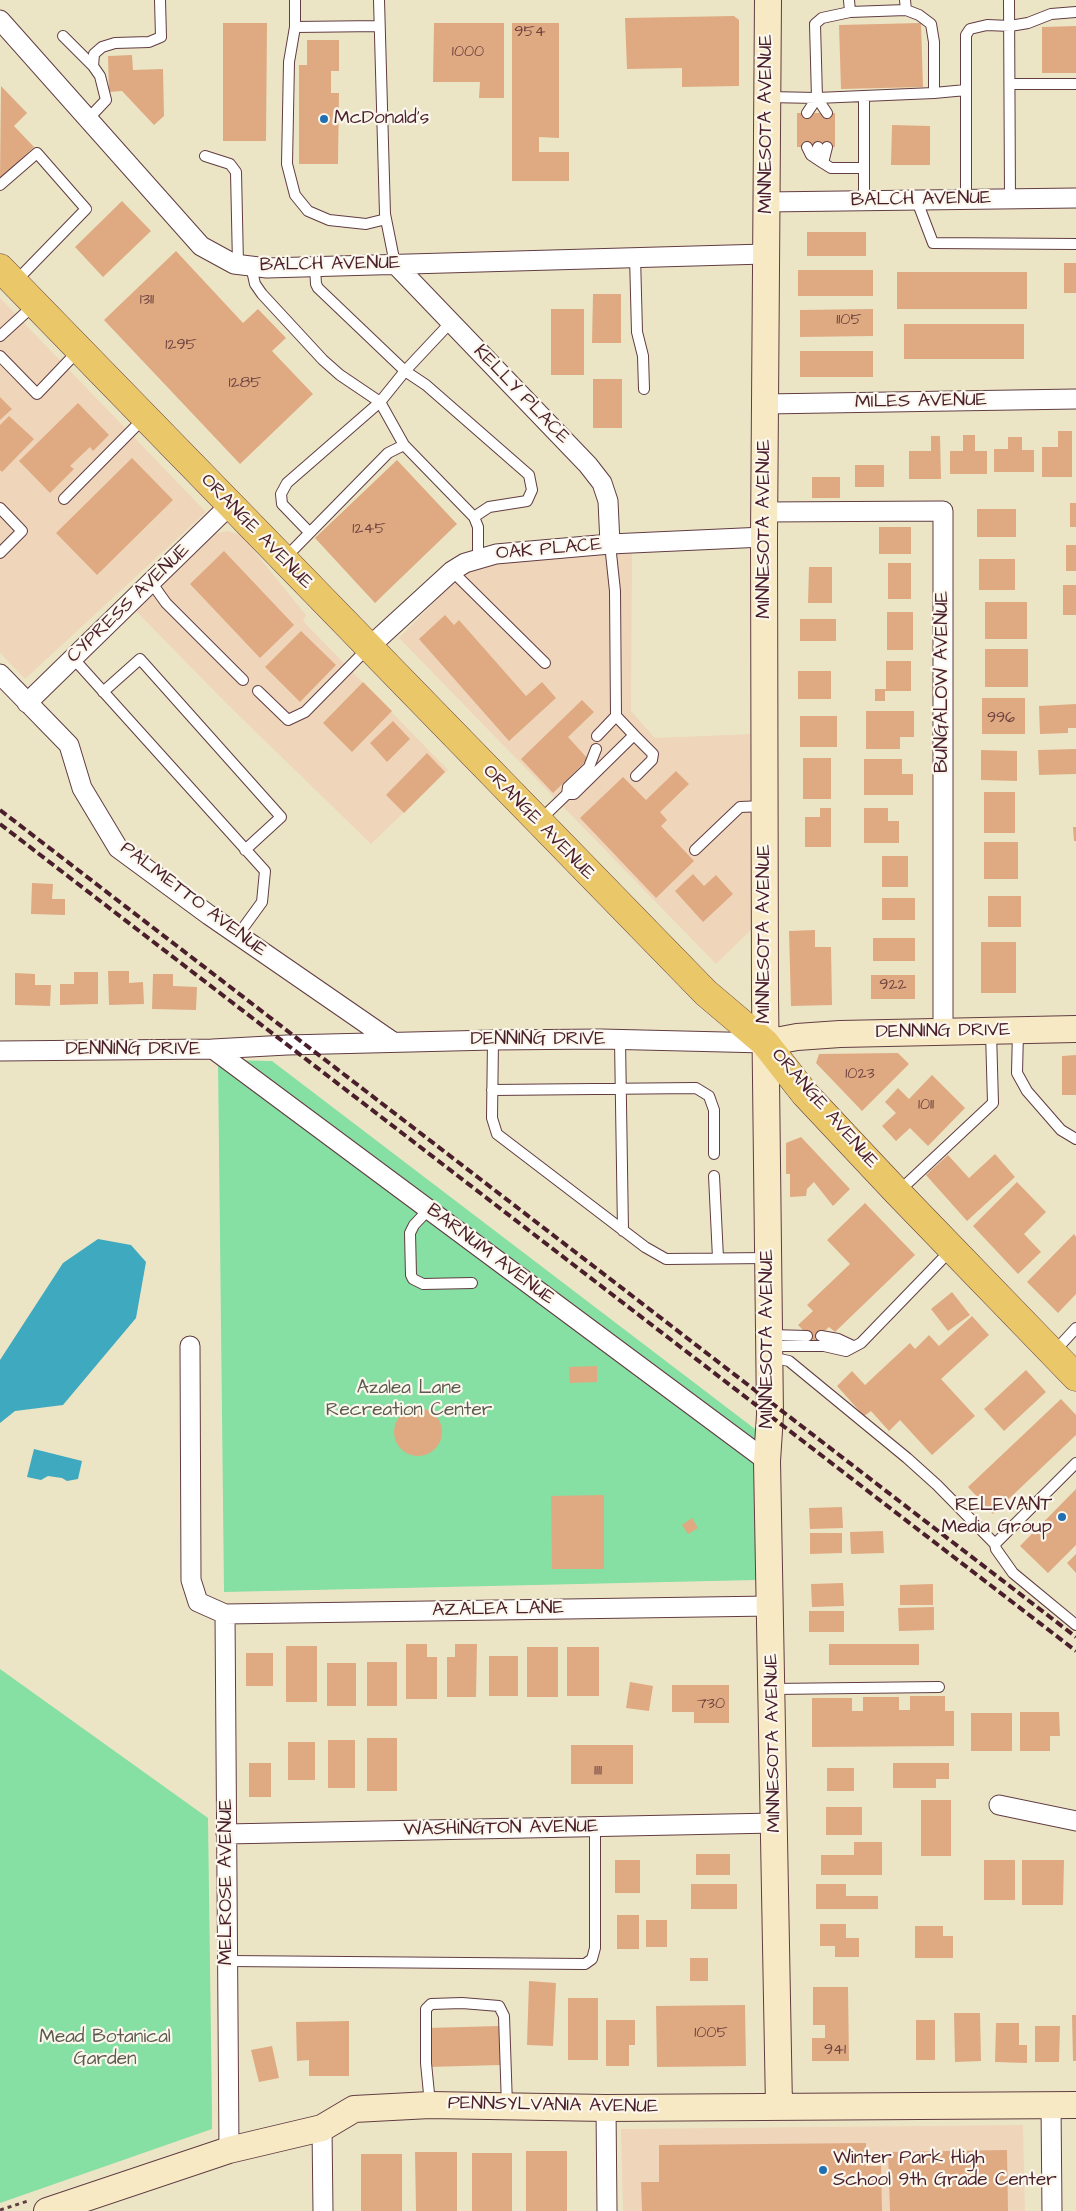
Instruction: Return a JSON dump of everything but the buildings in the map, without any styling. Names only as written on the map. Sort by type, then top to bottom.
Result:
[{"type":"main road","name":"ORANGE AVENUE","points":[[5,276],[35,304],[706,994],[765,1043],[805,1094],[1076,1377]]},
{"type":"street","name":"MINNESOTA AVENUE","points":[[768,0],[764,525],[765,1043],[770,1346],[770,1415],[767,1461],[772,1606],[778,2107]]},
{"type":"street","name":"BALCH AVENUE","points":[[2,27],[88,118],[201,246],[244,265],[267,268],[635,256],[765,254]]},
{"type":"street","name":"BALCH AVENUE","points":[[766,202],[1076,198]]},
{"type":"street","name":"KELLY PLACE","points":[[395,264],[588,465],[602,483],[608,501],[610,544]]},
{"type":"street","name":"MILES AVENUE","points":[[765,404],[1076,399]]},
{"type":"street","name":"CYPRESS AVENUE","points":[[27,703],[230,505]]},
{"type":"street","name":"BUNGALOW AVENUE","points":[[764,525],[943,511],[943,1032]]},
{"type":"street","name":"OAK PLACE","points":[[368,648],[452,570],[465,563],[496,554],[610,544],[764,525]]},
{"type":"street","name":"PALMETTO AVENUE","points":[[0,674],[70,745],[82,788],[118,848],[238,935],[393,1042]]},
{"type":"street","name":"DENNING DRIVE","points":[[0,1051],[213,1049],[493,1040],[765,1043],[806,1036],[1076,1029]]},
{"type":"street","name":"BARNUM AVENUE","points":[[213,1049],[767,1461]]},
{"type":"street","points":[[190,1346],[191,1580],[198,1602],[225,1614]]},
{"type":"street","name":"AZALEA LANE","points":[[225,1614],[772,1606]]},
{"type":"street","name":"MELROSE AVENUE","points":[[225,1614],[229,2150]]},
{"type":"street","points":[[999,1806],[1076,1821]]},
{"type":"street","name":"WASHINGTON AVENUE","points":[[226,1834],[775,1823]]},
{"type":"street","name":"PENNSYLVANIA AVENUE","points":[[48,2211],[229,2150],[322,2128],[354,2109],[430,2105],[606,2108],[1076,2105]]},
{"type":"street","points":[[1050,2105],[1052,2211]]},
{"type":"street","points":[[606,2108],[607,2211]]},
{"type":"street","points":[[322,2128],[323,2211]]},
{"type":"lane","points":[[93,66],[94,54],[102,47],[115,44],[149,42],[161,37],[160,0]]},
{"type":"lane","points":[[295,0],[295,28],[289,62],[287,164],[295,195],[308,211],[329,220],[366,224],[386,219]]},
{"type":"lane","points":[[379,0],[386,219],[395,264]]},
{"type":"lane","points":[[849,0],[850,12]]},
{"type":"lane","points":[[1009,0],[1010,199]]},
{"type":"lane","points":[[817,113],[815,24],[822,18],[850,12],[905,5],[931,24],[934,42],[934,93]]},
{"type":"lane","points":[[966,200],[966,36],[970,29],[986,25],[1010,26],[1028,23],[1051,14],[1076,12]]},
{"type":"lane","points":[[295,28],[379,26]]},
{"type":"lane","points":[[63,36],[93,66],[100,76],[106,100],[88,118]]},
{"type":"lane","points":[[1010,84],[1076,84]]},
{"type":"lane","points":[[767,97],[817,98],[966,90]]},
{"type":"lane","points":[[864,96],[864,201]]},
{"type":"lane","points":[[818,147],[823,163],[831,168],[864,168]]},
{"type":"lane","points":[[0,185],[37,152],[86,209],[5,276]]},
{"type":"lane","points":[[205,156],[230,164],[236,172],[244,265],[255,284],[323,360],[340,375],[380,402],[404,445],[474,517],[478,527],[478,559]]},
{"type":"lane","points":[[917,200],[933,242],[1076,244]]},
{"type":"lane","points":[[635,256],[637,332],[643,356],[644,389]]},
{"type":"lane","points":[[316,266],[316,284],[318,288],[404,372],[426,385],[529,475],[532,490],[527,501],[489,507],[474,517]]},
{"type":"lane","points":[[0,336],[35,304]]},
{"type":"lane","points":[[309,532],[282,504],[281,494],[287,483],[380,402],[404,372],[451,322]]},
{"type":"lane","points":[[0,356],[37,394],[79,350]]},
{"type":"lane","points":[[64,499],[145,418]]},
{"type":"lane","points":[[283,560],[388,453],[404,445]]},
{"type":"lane","points":[[0,508],[22,531],[0,553]]},
{"type":"lane","points":[[610,544],[615,591],[616,716],[653,754],[652,760],[636,776]]},
{"type":"lane","points":[[452,570],[545,663]]},
{"type":"lane","points":[[151,582],[166,602],[243,680]]},
{"type":"lane","points":[[258,692],[288,720],[305,712],[368,648]]},
{"type":"lane","points":[[73,658],[265,872],[262,902],[238,935]]},
{"type":"lane","points":[[103,692],[140,659],[281,817],[245,850]]},
{"type":"lane","points":[[597,736],[616,716]]},
{"type":"lane","points":[[567,794],[574,794],[634,735]]},
{"type":"lane","points":[[538,822],[567,794],[568,787],[589,767],[596,749]]},
{"type":"lane","points":[[695,850],[740,807],[764,806]]},
{"type":"lane","points":[[1018,1031],[1018,1073],[1027,1091],[1061,1130],[1076,1139]]},
{"type":"lane","points":[[897,1192],[993,1103],[991,1032]]},
{"type":"lane","points":[[493,1040],[492,1118],[497,1134],[645,1248],[666,1258],[768,1258]]},
{"type":"lane","points":[[620,1040],[623,1231]]},
{"type":"lane","points":[[492,1090],[696,1088],[709,1096],[714,1110],[714,1154]]},
{"type":"lane","points":[[714,1176],[718,1258]]},
{"type":"lane","points":[[428,1209],[414,1224],[410,1233],[411,1275],[413,1279],[423,1284],[472,1283]]},
{"type":"lane","points":[[770,1346],[824,1346],[846,1351],[861,1343],[952,1249]]},
{"type":"lane","points":[[1053,1353],[1076,1328]]},
{"type":"lane","points":[[770,1346],[806,1336]]},
{"type":"lane","points":[[821,1336],[838,1339],[853,1346]]},
{"type":"lane","points":[[770,1346],[907,1458],[937,1485],[995,1544],[996,1549],[1012,1573],[1076,1625]]},
{"type":"lane","points":[[995,1544],[1076,1463]]},
{"type":"lane","points":[[773,1689],[939,1687]]},
{"type":"lane","points":[[228,1961],[585,1964],[592,1959],[595,1948],[595,1827]]},
{"type":"lane","points":[[430,2105],[426,2063],[426,2009],[431,2004],[462,2003],[499,2006],[504,2016],[507,2106]]},
{"type":"shaded area","points":[[0,298],[206,512],[25,679],[0,653]]},
{"type":"shaded area","points":[[228,531],[241,535],[306,615],[303,621],[448,770],[371,844],[225,702],[136,611],[212,534]]},
{"type":"shaded area","points":[[632,553],[631,711],[655,738],[752,734],[753,928],[716,964],[399,638],[465,571],[487,561]]},
{"type":"shaded area","name":"Winter Park High School 9th Grade Center","points":[[1023,2125],[1025,2211],[623,2211],[621,2129]]},
{"type":"green space","name":"Azalea Lane Recreation Center","points":[[218,1060],[272,1061],[755,1429],[756,1580],[224,1592]]},
{"type":"green space","name":"Mead Botanical Garden","points":[[0,1669],[208,1818],[212,2129],[0,2203]]},
{"type":"water","points":[[98,1239],[131,1245],[146,1262],[136,1318],[63,1405],[15,1411],[0,1423],[0,1360],[63,1263]]},
{"type":"water","points":[[34,1449],[82,1461],[78,1479],[67,1481],[62,1478],[48,1476],[41,1480],[27,1477]]},
{"type":"railway","points":[[0,810],[1076,1637]]},
{"type":"railway","points":[[0,824],[1076,1651]]},
{"type":"place","name":"McDonald's","points":[[324,119]]},
{"type":"place","name":"RELEVANT Media Group","points":[[1062,1517]]},
{"type":"place","name":"Winter Park High School 9th Grade Center","points":[[823,2170]]}]
